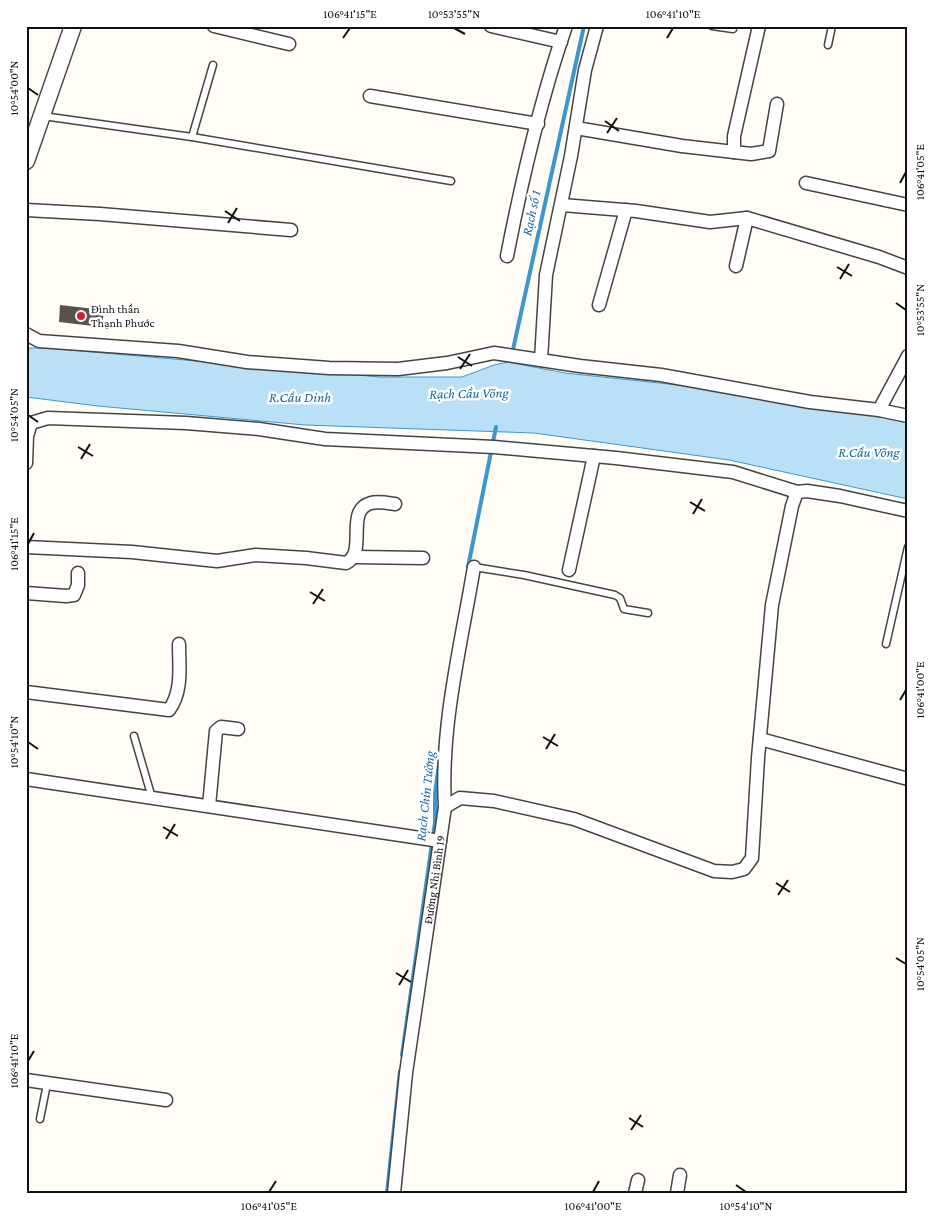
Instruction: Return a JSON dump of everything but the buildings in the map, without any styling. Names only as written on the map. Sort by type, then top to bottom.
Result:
[{"type":"street","points":[[26,161],[73,26]]},
{"type":"street","points":[[214,26],[289,44]]},
{"type":"street","points":[[491,26],[561,42]]},
{"type":"street","points":[[507,256],[520,193],[566,26]]},
{"type":"street","points":[[541,360],[546,276],[562,205],[585,70],[597,26]]},
{"type":"street","points":[[734,152],[734,136],[759,26]]},
{"type":"street","points":[[370,96],[538,124]]},
{"type":"street","points":[[576,128],[682,146],[750,154],[769,152],[778,104]]},
{"type":"street","points":[[806,183],[908,205]]},
{"type":"street","points":[[562,205],[626,210],[710,222],[747,218],[879,257],[908,268]]},
{"type":"street","points":[[26,210],[100,214],[291,230]]},
{"type":"street","points":[[598,306],[626,210]]},
{"type":"street","points":[[736,266],[747,218]]},
{"type":"street","points":[[26,334],[39,341],[178,351],[246,362],[329,368],[398,369],[447,363],[494,353],[580,366],[661,375],[810,402],[879,410],[901,415]]},
{"type":"street","points":[[879,410],[908,356]]},
{"type":"street","points":[[26,463],[27,436],[31,423],[48,418],[186,423],[259,429],[325,439],[489,446],[733,472],[797,492],[807,491],[840,496],[908,511]]},
{"type":"street","points":[[569,570],[594,456]]},
{"type":"street","points":[[445,807],[460,798],[494,801],[574,820],[714,871],[732,872],[744,869],[752,858],[772,605],[792,506],[797,492]]},
{"type":"street","points":[[26,547],[132,552],[217,561],[256,555],[306,558],[346,564],[354,556],[360,511],[371,503],[395,504]]},
{"type":"street","points":[[354,556],[423,558]]},
{"type":"street","name":"Đường Nhị Bình 19","points":[[394,1193],[406,1073],[445,807],[444,778],[452,700],[474,567]]},
{"type":"street","points":[[26,593],[74,595],[77,591],[78,573]]},
{"type":"street","points":[[26,692],[170,710],[175,702],[180,680],[178,644]]},
{"type":"street","points":[[209,806],[216,731],[221,727],[238,729]]},
{"type":"street","points":[[760,739],[908,779]]},
{"type":"street","points":[[26,779],[439,841]]},
{"type":"street","points":[[26,1080],[166,1100]]},
{"type":"street","points":[[677,1193],[680,1175]]},
{"type":"street","points":[[635,1193],[638,1180]]},
{"type":"lane","points":[[712,26],[733,29]]},
{"type":"lane","points":[[828,45],[832,26]]},
{"type":"lane","points":[[192,137],[213,65]]},
{"type":"lane","points":[[42,116],[192,137],[451,181]]},
{"type":"lane","points":[[886,644],[908,547]]},
{"type":"lane","points":[[474,567],[524,575],[615,595],[620,598],[624,609],[648,613]]},
{"type":"lane","points":[[134,736],[152,798]]},
{"type":"lane","points":[[40,1119],[47,1084]]},
{"type":"water","points":[[26,348],[47,348],[380,377],[462,377],[508,362],[565,373],[678,385],[769,401],[880,416],[908,423],[908,499],[729,460],[534,433],[305,425],[98,406],[26,397]]},
{"type":"waterway","name":"Rạch số 1","points":[[512,354],[584,26]]},
{"type":"waterway","name":"Rạch Chín Tường","points":[[468,567],[496,427]]},
{"type":"waterway","name":"Rạch Chín Tường","points":[[402,1055],[435,822],[435,793],[439,764]]},
{"type":"waterway","name":"Rạch Chín Tường","points":[[387,1193],[400,1071]]},
{"type":"place","name":"Đình thần Thạnh Phước","points":[[81,316]]},
{"type":"water label","name":"Rạch Cầu Võng","points":[[469,393]]},
{"type":"water label","name":"R.Cầu Dinh","points":[[300,397]]},
{"type":"water label","name":"R.Cầu Võng","points":[[869,452]]}]
